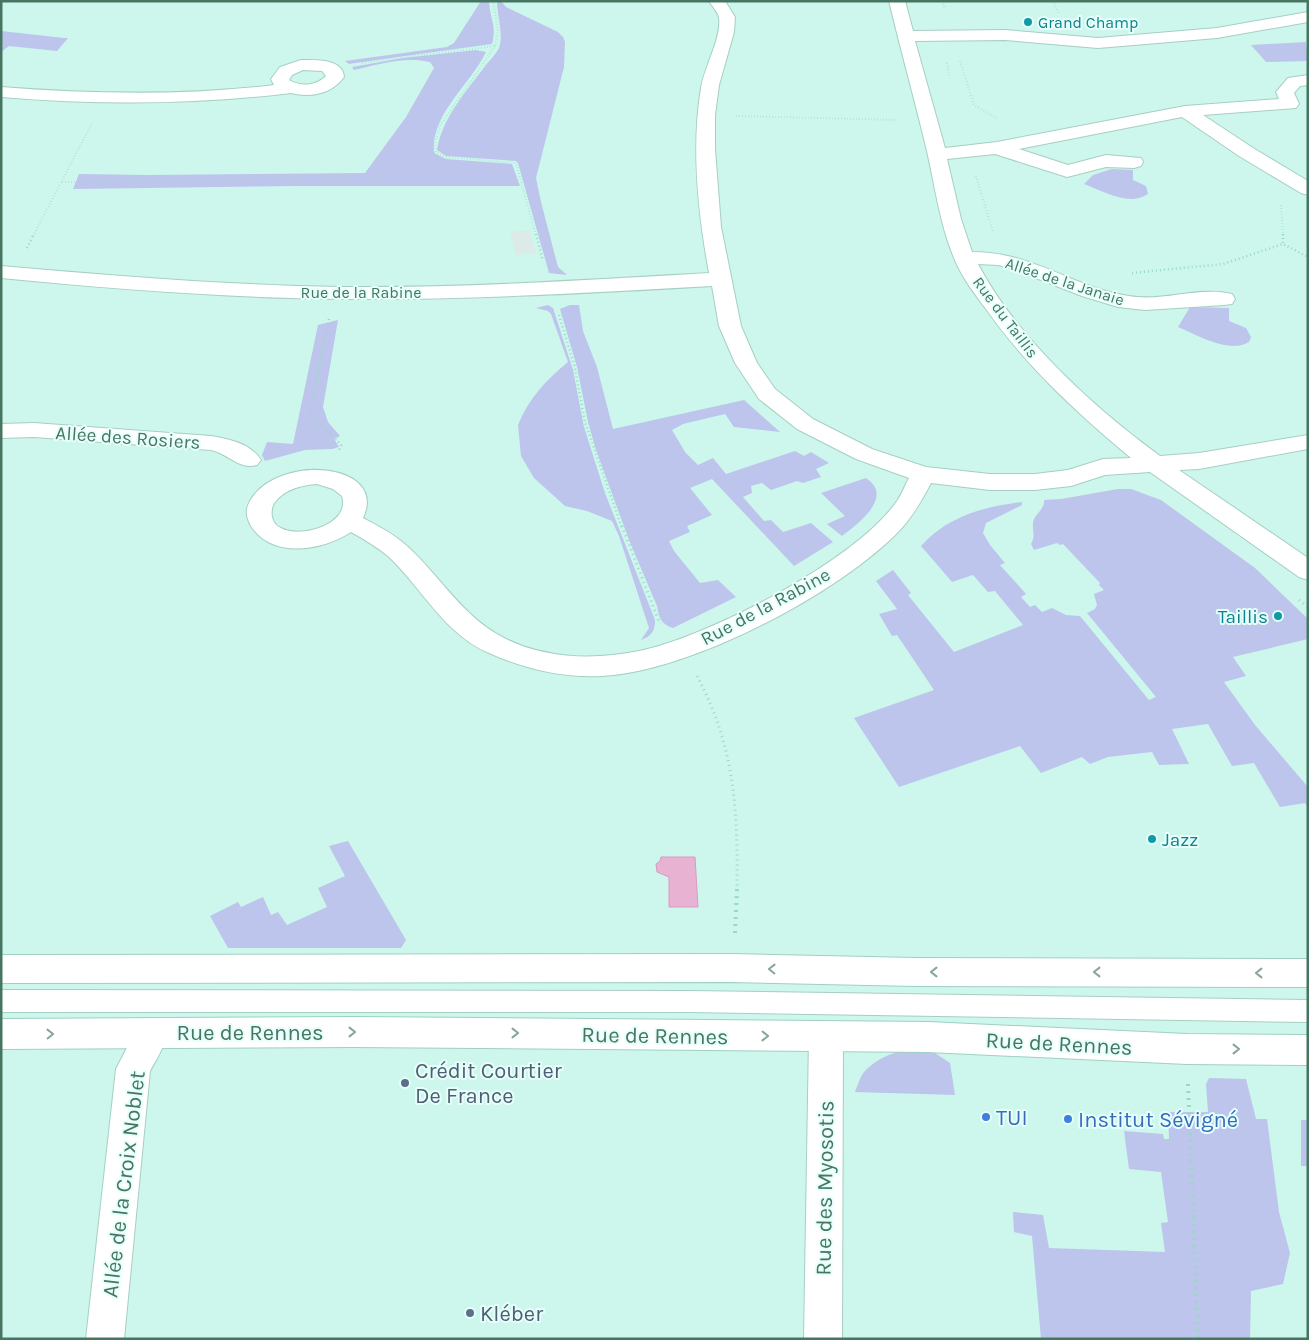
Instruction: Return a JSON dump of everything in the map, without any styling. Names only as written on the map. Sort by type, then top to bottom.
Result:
[{"type":"street","points":[[717,1],[727,17],[726,32],[710,85],[706,115],[706,149],[711,228],[720,278],[730,326],[746,363],[767,394],[805,424],[864,454],[923,474],[990,482],[1035,482],[1071,478],[1103,468],[1199,461],[1308,442]]},
{"type":"street","name":"Rue du Taillis","points":[[897,1],[937,154],[951,220],[964,258],[993,304],[1026,348],[1115,434],[1154,465],[1308,571]]},
{"type":"street","points":[[905,36],[1005,35],[1098,43],[1217,33],[1308,17]]},
{"type":"street","points":[[1,92],[104,98],[218,96],[292,88],[310,89],[327,85],[335,77],[335,73],[332,69],[319,65],[293,67],[286,71],[280,79],[286,86],[292,88]]},
{"type":"street","points":[[937,154],[997,148],[1185,111],[1290,104],[1285,92],[1294,82],[1308,80]]},
{"type":"street","points":[[1185,111],[1246,152],[1308,189]]},
{"type":"street","points":[[997,148],[1067,171],[1106,161],[1134,162]]},
{"type":"street","name":"Allée de la Janaie","points":[[964,258],[1002,259],[1117,301],[1140,305],[1162,305],[1205,298],[1224,299]]},
{"type":"street","name":"Rue de la Rabine","points":[[1,272],[177,288],[389,293],[551,288],[720,278]]},
{"type":"street","name":"Allée des Rosiers","points":[[1,431],[34,430],[211,443],[228,446],[249,460]]},
{"type":"street","name":"Rue de la Rabine","points":[[349,521],[395,548],[465,626],[497,646],[527,657],[559,664],[594,666],[654,659],[678,651],[726,632],[813,585],[879,536],[906,506],[923,474]]},
{"type":"street","points":[[317,476],[331,478],[352,491],[356,500],[355,511],[349,521],[330,533],[307,540],[290,539],[265,529],[259,519],[259,509],[264,498],[273,489],[286,482],[301,478],[317,476]]},
{"type":"street","points":[[1,969],[733,968],[916,972],[1308,973]]},
{"type":"street","name":"Allée de la Croix Noblet","points":[[105,1339],[133,1070],[146,1046],[150,1032]]},
{"type":"street","name":"Rue de Rennes","points":[[1,1034],[363,1032],[928,1037],[1187,1049],[1308,1050]]},
{"type":"street","name":"Rue des Myosotis","points":[[823,1339],[826,1036]]},
{"type":"lane","name":"Rue de Rennes","points":[[1,1001],[541,1000],[923,1004],[1198,1011],[1308,1011]]},
{"type":"path","points":[[436,152],[438,131],[443,121],[495,46],[498,30],[493,1]]},
{"type":"path","points":[[942,1],[974,105],[1001,121],[1006,132],[1025,143]]},
{"type":"path","points":[[332,69],[368,62],[495,46]]},
{"type":"path","points":[[27,248],[104,98]]},
{"type":"path","points":[[706,115],[898,120]]},
{"type":"path","points":[[62,182],[377,178],[436,152]]},
{"type":"path","points":[[436,152],[446,157],[516,163],[574,364],[585,422],[610,496],[658,622],[708,693],[720,722],[733,786],[738,876],[733,968]]},
{"type":"path","points":[[1117,301],[1128,274],[1223,264],[1282,244],[1308,256]]},
{"type":"path","points":[[331,478],[341,445],[310,412],[332,307],[332,292]]},
{"type":"path","points":[[1187,1049],[1198,1339]]},
{"type":"shaded area","points":[[1,1],[1308,1],[1308,1339],[1,1339]]},
{"type":"shaded area","points":[[481,1],[489,1],[494,27],[492,44],[349,64],[345,61],[447,47],[454,43]]},
{"type":"shaded area","points":[[497,1],[501,1],[506,7],[558,32],[565,42],[564,67],[536,178],[558,267],[567,275],[549,273],[516,161],[446,156],[437,150],[449,116],[499,48],[501,31]]},
{"type":"shaded area","points":[[1,31],[68,38],[57,51],[9,46],[1,52]]},
{"type":"shaded area","points":[[1306,42],[1308,61],[1266,62],[1251,45]]},
{"type":"shaded area","points":[[476,50],[486,52],[444,113],[434,139],[434,153],[446,159],[512,164],[520,186],[296,186],[73,189],[79,174],[365,173],[406,117],[434,68],[430,62],[421,60],[392,62],[354,70],[352,67],[403,58]]},
{"type":"shaded area","points":[[1112,169],[1133,170],[1133,180],[1146,186],[1148,194],[1141,198],[1133,199],[1116,197],[1084,184],[1093,175]]},
{"type":"shaded area","points":[[529,230],[536,253],[516,255],[510,232]]},
{"type":"shaded area","points":[[548,305],[553,308],[573,370],[584,427],[605,493],[655,620],[652,633],[641,640],[649,628],[619,536],[612,521],[587,511],[565,506],[534,478],[521,456],[518,425],[522,415],[539,390],[568,362],[551,314],[548,311],[536,308]]},
{"type":"shaded area","points":[[570,305],[579,305],[583,331],[597,367],[613,429],[744,400],[780,432],[734,427],[725,414],[683,424],[672,430],[685,452],[698,465],[713,458],[726,474],[795,451],[804,456],[811,452],[829,463],[816,469],[821,477],[803,483],[797,481],[771,490],[762,483],[751,486],[752,493],[743,497],[764,521],[771,520],[783,532],[811,523],[833,542],[794,566],[712,479],[690,488],[712,515],[687,526],[690,532],[669,541],[674,551],[700,583],[718,580],[736,597],[673,628],[663,622],[629,540],[596,450],[588,422],[577,367],[560,309]]},
{"type":"shaded area","points":[[1190,307],[1229,308],[1229,321],[1246,328],[1251,337],[1249,342],[1241,345],[1223,345],[1178,327]]},
{"type":"shaded area","points":[[338,320],[323,407],[328,422],[340,436],[334,439],[339,447],[305,450],[265,461],[262,455],[267,442],[293,444],[318,325]]},
{"type":"shaded area","points":[[866,478],[875,488],[876,496],[874,503],[871,510],[842,536],[827,524],[845,516],[821,493]]},
{"type":"shaded area","points":[[1118,489],[1131,489],[1161,500],[1255,568],[1308,619],[1308,639],[1233,657],[1246,676],[1224,682],[1255,725],[1308,787],[1308,808],[1305,803],[1280,807],[1254,763],[1232,766],[1208,724],[1172,729],[1189,764],[1159,765],[1152,752],[1108,757],[1090,764],[1082,757],[1041,773],[1020,746],[899,787],[854,718],[934,690],[897,635],[892,636],[879,614],[897,609],[876,581],[893,570],[911,593],[908,595],[954,652],[1023,625],[995,591],[988,592],[973,575],[952,582],[921,546],[931,536],[955,520],[980,510],[1022,502],[1022,505],[986,523],[983,533],[1005,563],[1000,565],[1026,594],[1021,597],[1030,607],[1035,605],[1042,612],[1052,608],[1066,615],[1080,616],[1149,700],[1156,697],[1087,613],[1095,609],[1097,605],[1094,594],[1104,590],[1099,585],[1100,583],[1063,544],[1057,543],[1034,550],[1031,544],[1034,533],[1034,520],[1043,507],[1044,500],[1061,499]]},
{"type":"shaded area","points":[[348,841],[406,940],[401,948],[228,948],[210,916],[238,902],[241,907],[263,897],[271,915],[278,912],[287,925],[327,907],[318,888],[345,876],[329,846]]},
{"type":"shaded area","points":[[661,857],[695,857],[698,907],[669,907],[669,877],[657,872],[656,864],[660,861]]},
{"type":"shaded area","points":[[926,1047],[950,1063],[955,1095],[855,1092],[863,1073],[878,1060],[893,1053]]},
{"type":"shaded area","points":[[1209,1078],[1246,1079],[1256,1119],[1267,1119],[1279,1212],[1290,1253],[1283,1284],[1251,1291],[1250,1339],[1041,1339],[1032,1236],[1014,1232],[1013,1212],[1043,1215],[1049,1248],[1165,1252],[1161,1223],[1168,1222],[1161,1172],[1129,1169],[1124,1131],[1163,1134],[1164,1139],[1169,1139],[1168,1112],[1208,1112],[1206,1084]]},
{"type":"shaded area","points":[[1301,1120],[1308,1120],[1308,1166],[1301,1166]]},
{"type":"place","name":"Grand Champ","points":[[1028,22]]},
{"type":"place","name":"Taillis","points":[[1278,616]]},
{"type":"place","name":"Jazz","points":[[1152,839]]},
{"type":"place","name":"Crédit Courtier De France","points":[[405,1083]]},
{"type":"place","name":"TUI","points":[[986,1117]]},
{"type":"place","name":"Institut Sévigné","points":[[1068,1119]]},
{"type":"place","name":"Kléber","points":[[470,1313]]}]
